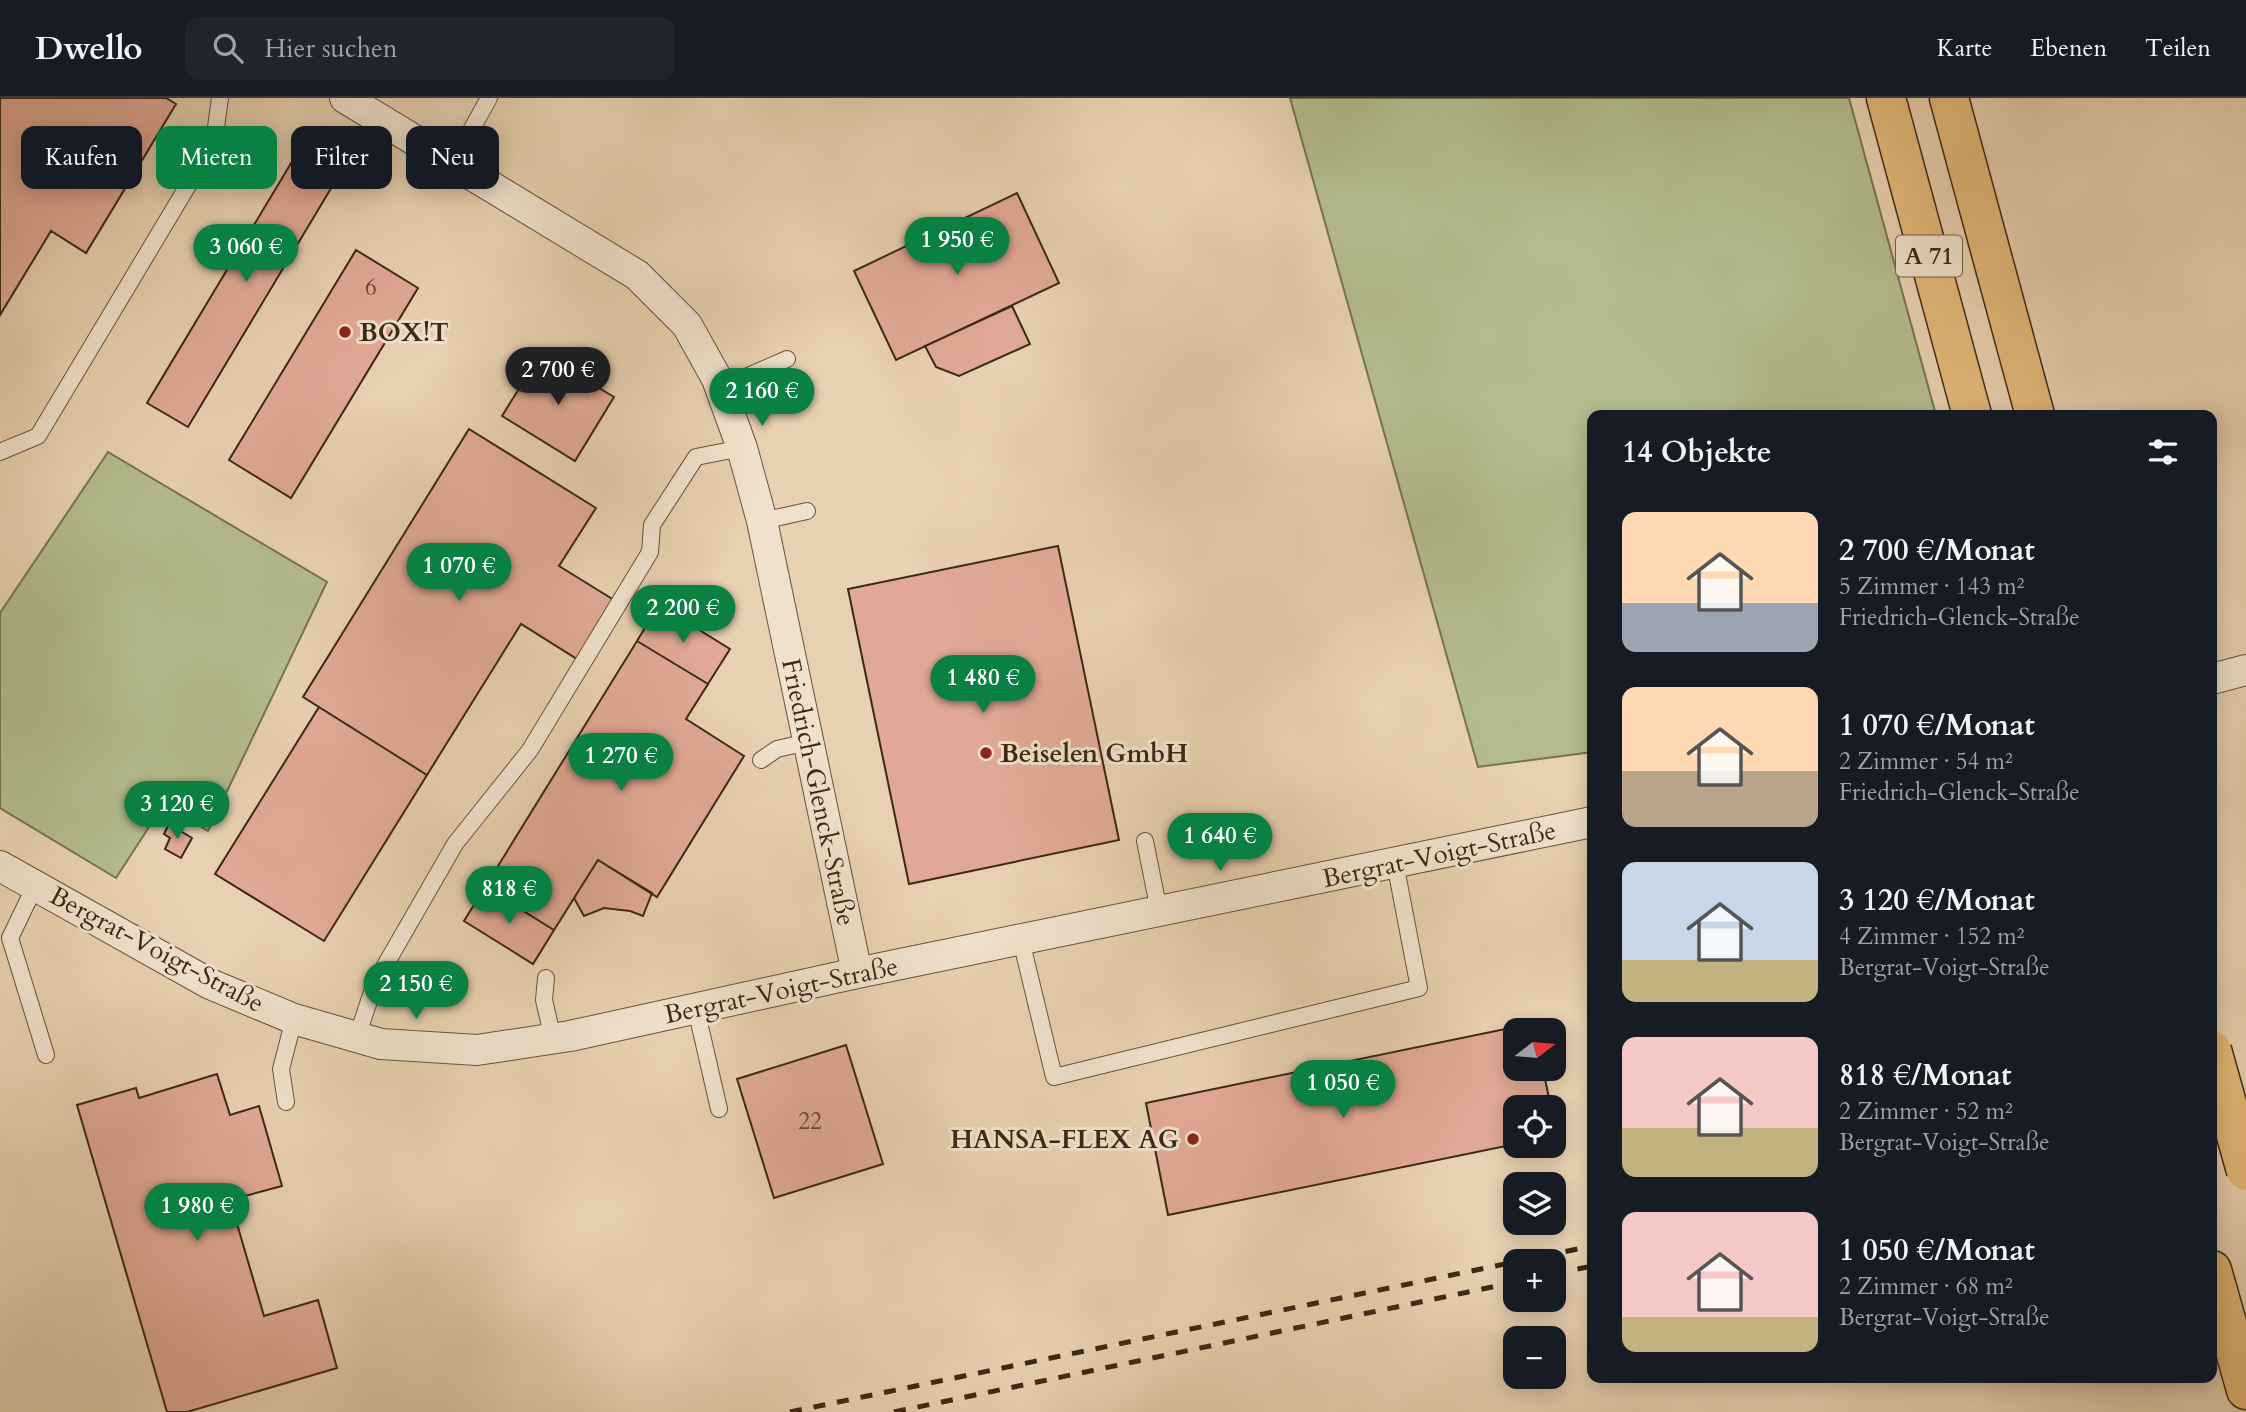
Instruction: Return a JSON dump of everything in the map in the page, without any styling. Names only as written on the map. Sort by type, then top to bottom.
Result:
[{"type":"highway","name":"A 71","points":[[1886,98],[1971,410]]},
{"type":"highway","name":"A 71","points":[[1949,98],[2034,410]]},
{"type":"highway","points":[[2217,1068],[2246,1171]]},
{"type":"highway","points":[[2217,1288],[2246,1390]]},
{"type":"street","name":"Friedrich-Glenck-Straße","points":[[345,98],[406,135]]},
{"type":"street","name":"Friedrich-Glenck-Straße","points":[[496,189],[637,275],[687,325],[721,388],[742,448],[762,521],[857,973]]},
{"type":"street","points":[[2217,678],[2246,670]]},
{"type":"street","name":"Bergrat-Voigt-Straße","points":[[0,866],[210,984],[294,1019],[381,1044],[477,1050],[553,1039],[857,973],[1587,823]]},
{"type":"lane","points":[[0,453],[38,436],[214,142],[220,98]]},
{"type":"lane","points":[[473,126],[489,98]]},
{"type":"lane","points":[[721,388],[788,359]]},
{"type":"lane","points":[[358,1037],[375,983],[455,844],[530,750],[650,552],[652,525],[678,483],[696,457],[742,448]]},
{"type":"lane","points":[[762,521],[807,512]]},
{"type":"lane","points":[[761,760],[777,749],[808,742]]},
{"type":"lane","points":[[1144,841],[1159,911]]},
{"type":"lane","points":[[1021,940],[1055,1077],[1419,988],[1395,863]]},
{"type":"lane","points":[[35,886],[10,937],[46,1055]]},
{"type":"lane","points":[[546,978],[544,1000],[553,1039]]},
{"type":"lane","points":[[696,1009],[719,1108]]},
{"type":"lane","points":[[286,1102],[281,1069],[294,1019]]},
{"type":"green space","points":[[1290,98],[1849,98],[1935,410],[1587,410],[1587,753],[1478,767]]},
{"type":"green space","points":[[108,452],[327,582],[208,831],[164,804],[116,878],[0,808],[0,613]]},
{"type":"building","points":[[0,98],[166,98],[176,104],[163,126],[156,126],[156,137],[142,160],[142,126],[21,126],[21,189],[125,189],[86,253],[51,231],[0,315]]},
{"type":"building","points":[[291,163],[291,189],[331,189],[188,427],[147,403]]},
{"type":"building","points":[[1017,193],[1059,283],[896,360],[854,271]]},
{"type":"building","points":[[356,250],[418,288],[291,498],[229,460]]},
{"type":"building","points":[[1012,306],[1030,344],[959,376],[936,367],[925,346]]},
{"type":"building","points":[[541,353],[614,397],[575,461],[502,416]]},
{"type":"building","points":[[469,429],[596,508],[559,566],[614,600],[577,659],[521,624],[427,775],[303,697]]},
{"type":"building","points":[[1058,546],[1119,840],[909,884],[848,589]]},
{"type":"building","points":[[659,605],[730,649],[708,684],[637,641]]},
{"type":"building","points":[[637,641],[708,684],[686,719],[744,756],[657,897],[598,860],[554,930],[485,887]]},
{"type":"building","points":[[319,707],[427,775],[324,941],[215,874]]},
{"type":"building","points":[[169,824],[192,838],[181,858],[165,849],[170,838],[164,834]]},
{"type":"building","points":[[598,860],[652,893],[643,916],[630,911],[604,908],[584,916],[574,898]]},
{"type":"building","points":[[485,887],[554,930],[533,964],[464,921]]},
{"type":"building","points":[[1503,1029],[1503,1082],[1546,1082],[1548,1095],[1503,1095],[1503,1147],[1168,1215],[1146,1103]]},
{"type":"building","points":[[846,1045],[883,1164],[774,1198],[737,1079]]},
{"type":"building","points":[[217,1074],[230,1115],[259,1106],[282,1186],[230,1200],[264,1316],[318,1300],[337,1368],[187,1412],[167,1412],[77,1105],[136,1088],[139,1098]]},
{"type":"railway","points":[[2217,1116],[2246,1109]]},
{"type":"railway","points":[[2217,1136],[2246,1129]]},
{"type":"railway","points":[[790,1412],[1587,1247]]},
{"type":"railway","points":[[1566,1271],[1587,1267]]},
{"type":"railway","points":[[894,1412],[1503,1285]]},
{"type":"place","name":"BOX!T","points":[[345,332]]},
{"type":"place","name":"Beiselen GmbH","points":[[986,753]]},
{"type":"place","name":"HANSA-FLEX AG","points":[[1193,1139]]}]
